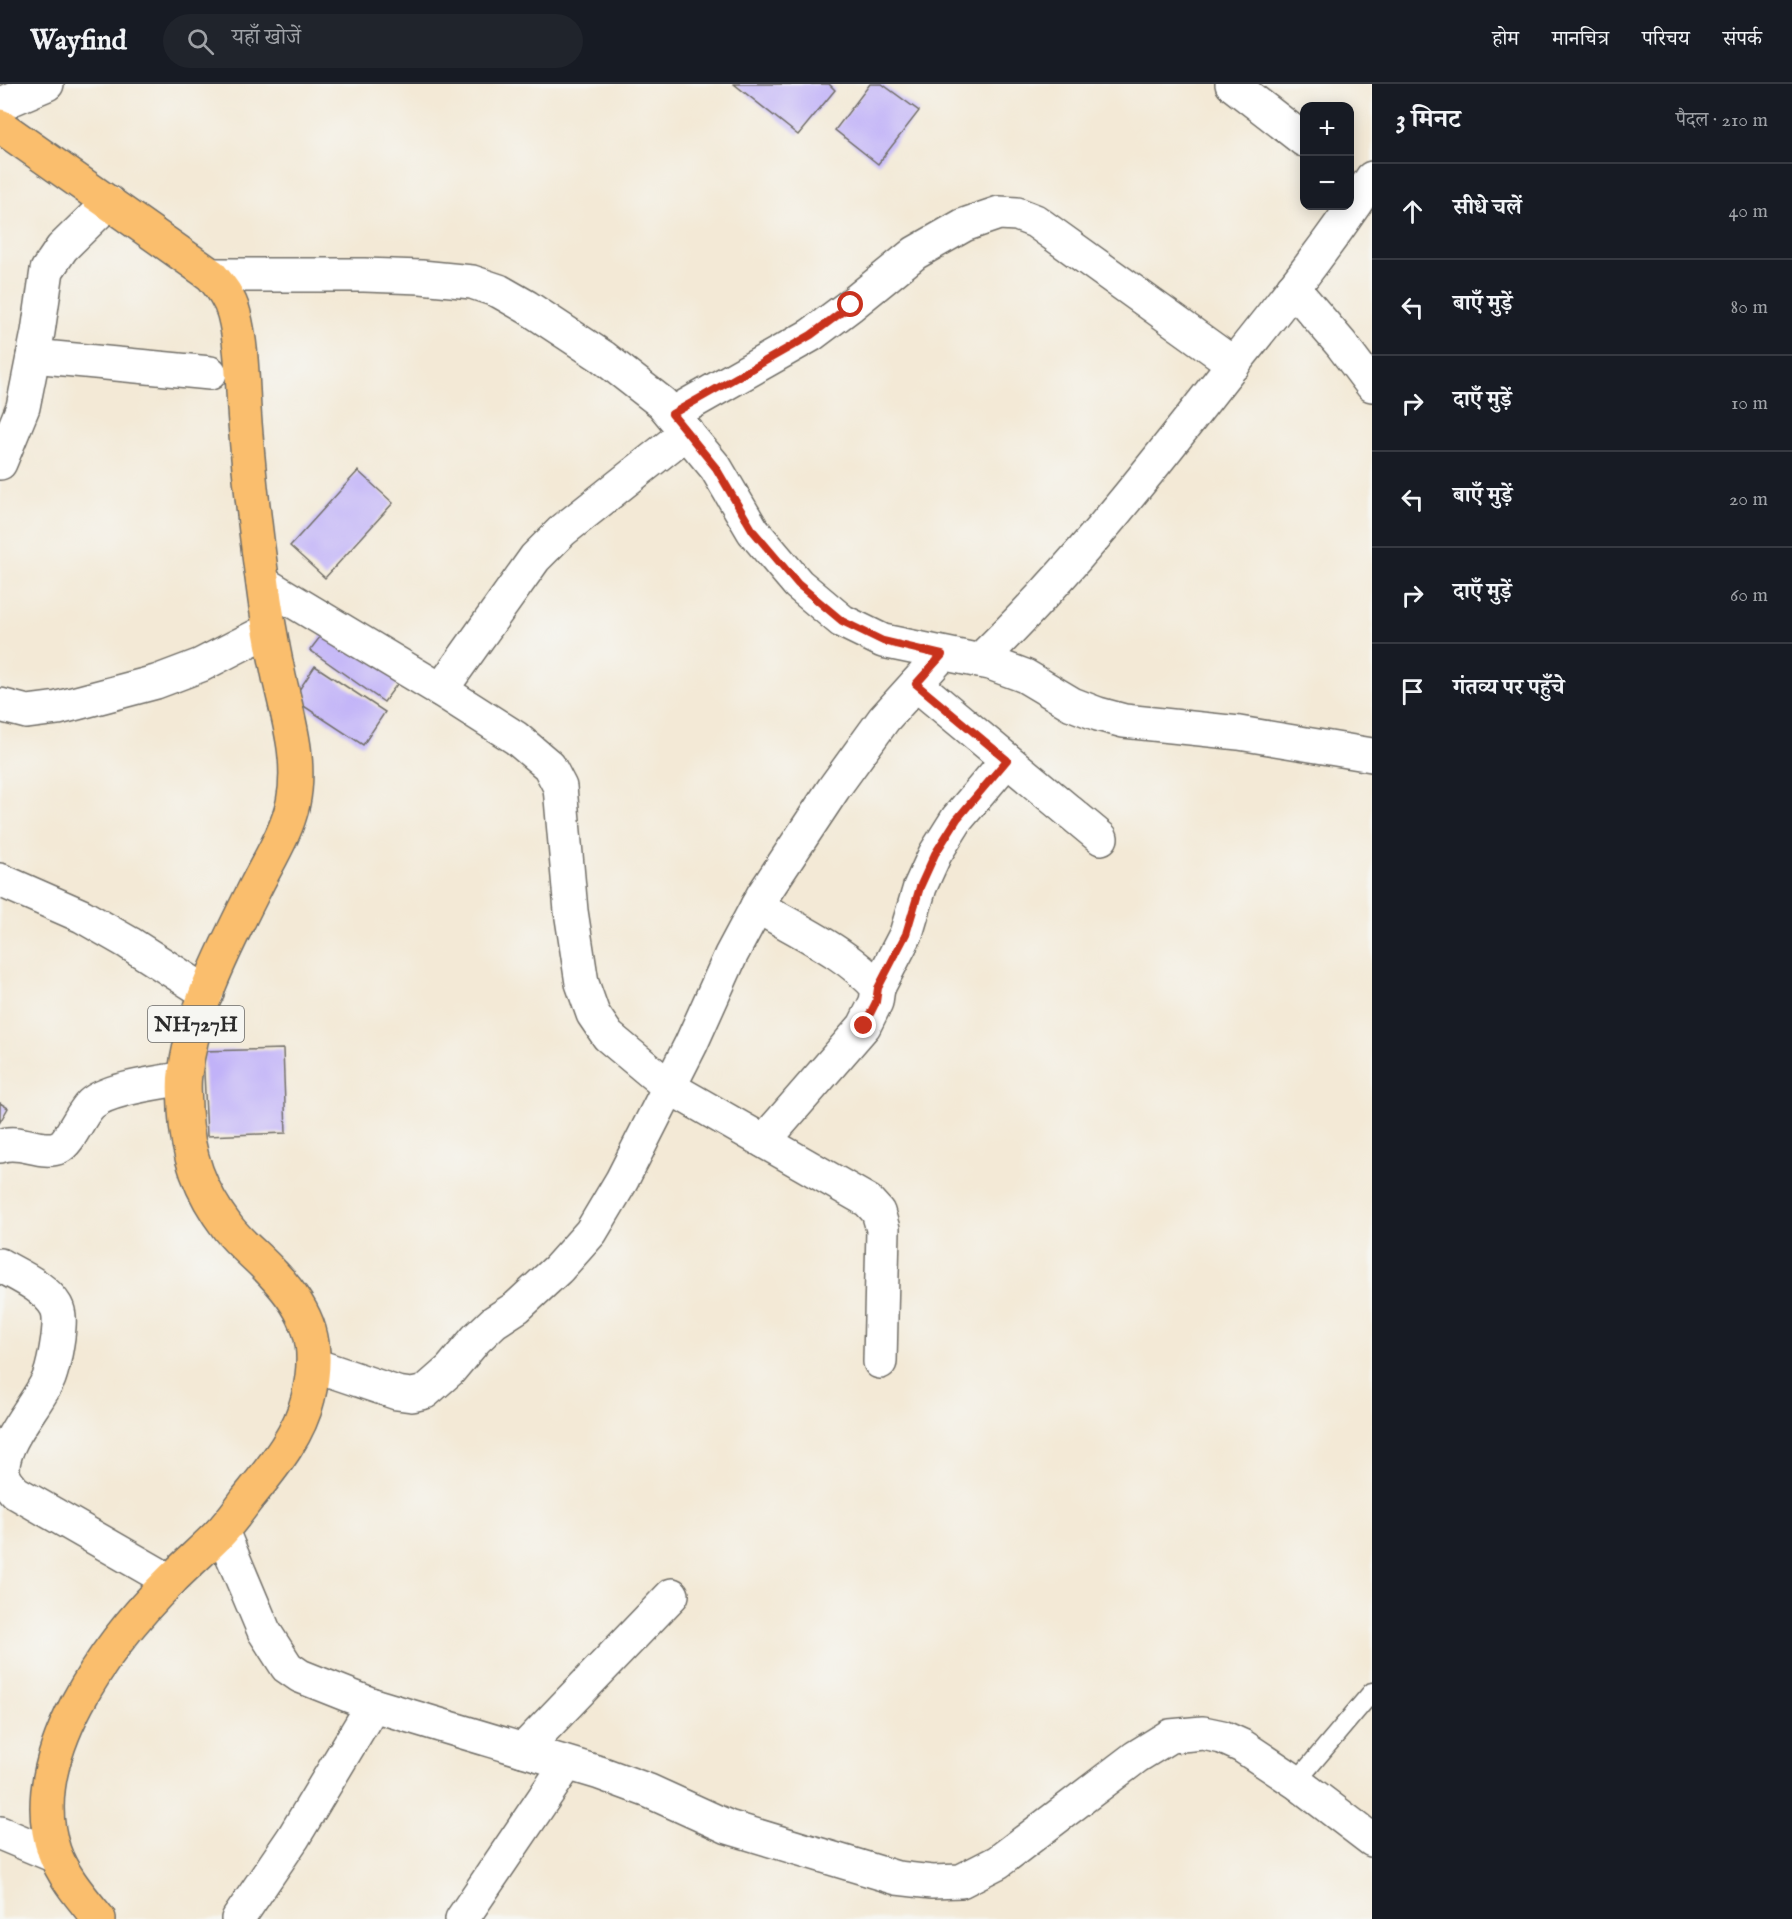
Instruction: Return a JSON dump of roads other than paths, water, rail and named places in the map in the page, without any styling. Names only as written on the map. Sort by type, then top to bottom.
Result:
[{"type":"highway","name":"NH727H","points":[[0,126],[211,275],[224,291],[233,309],[262,583],[269,630],[292,731],[297,770],[293,804],[278,842],[207,993],[191,1040],[184,1078],[186,1129],[194,1170],[211,1204],[231,1232],[274,1274],[300,1305],[311,1333],[314,1365],[307,1402],[293,1437],[264,1479],[222,1531],[170,1581],[114,1645],[69,1718],[54,1756],[47,1798],[49,1835],[55,1856],[67,1880],[99,1919]]},
{"type":"street","points":[[0,104],[47,84]]},
{"type":"street","points":[[1232,84],[1300,136]]},
{"type":"street","points":[[979,661],[1022,619],[1144,478],[1293,288],[1363,180]]},
{"type":"street","points":[[0,463],[23,407],[47,270],[62,248],[109,202]]},
{"type":"street","points":[[441,690],[535,558],[679,423],[811,335],[915,253],[964,225],[999,213],[1017,214],[1042,226],[1234,364]]},
{"type":"street","points":[[211,275],[364,274],[472,282],[499,291],[546,319],[611,363],[662,402],[716,468],[753,531],[798,584],[842,621],[883,641],[942,655],[990,663],[1025,676],[1072,704],[1124,722],[1239,733],[1372,755]]},
{"type":"street","points":[[1293,288],[1341,344],[1372,385]]},
{"type":"street","points":[[33,356],[210,373]]},
{"type":"street","points":[[262,583],[441,690],[516,738],[549,766],[560,787],[571,911],[582,983],[593,1014],[608,1036],[669,1087],[868,1201],[878,1212],[883,1229],[880,1362]]},
{"type":"street","points":[[0,705],[27,712],[58,708],[156,682],[201,664],[269,630]]},
{"type":"street","points":[[314,1365],[397,1393],[412,1395],[425,1392],[450,1370],[494,1323],[517,1307],[558,1269],[591,1232],[622,1180],[757,906],[861,750],[884,719],[942,655]]},
{"type":"street","points":[[916,684],[1101,838]]},
{"type":"street","points":[[764,1141],[864,1026],[876,1002],[878,988],[906,934],[920,887],[935,854],[957,819],[1007,760]]},
{"type":"street","points":[[0,880],[82,916],[207,993]]},
{"type":"street","points":[[757,906],[837,954],[867,975],[878,988]]},
{"type":"street","points":[[0,1146],[17,1143],[55,1149],[63,1145],[76,1122],[92,1103],[118,1091],[184,1078]]},
{"type":"street","points":[[0,1265],[26,1279],[48,1295],[57,1307],[60,1320],[49,1378],[9,1446],[1,1470],[6,1481],[15,1492],[170,1581]]},
{"type":"street","points":[[222,1531],[264,1631],[287,1667],[300,1676],[373,1706],[600,1773],[648,1791],[728,1827],[897,1878],[932,1882],[961,1881],[998,1862],[1136,1757],[1170,1736],[1203,1733],[1222,1737],[1242,1746],[1296,1782],[1372,1840]]},
{"type":"street","points":[[523,1750],[672,1595]]},
{"type":"street","points":[[238,1919],[293,1838],[373,1706]]},
{"type":"street","points":[[462,1919],[567,1764]]},
{"type":"street","points":[[2,1840],[55,1856]]},
{"type":"lane","points":[[1296,1782],[1372,1692]]}]
